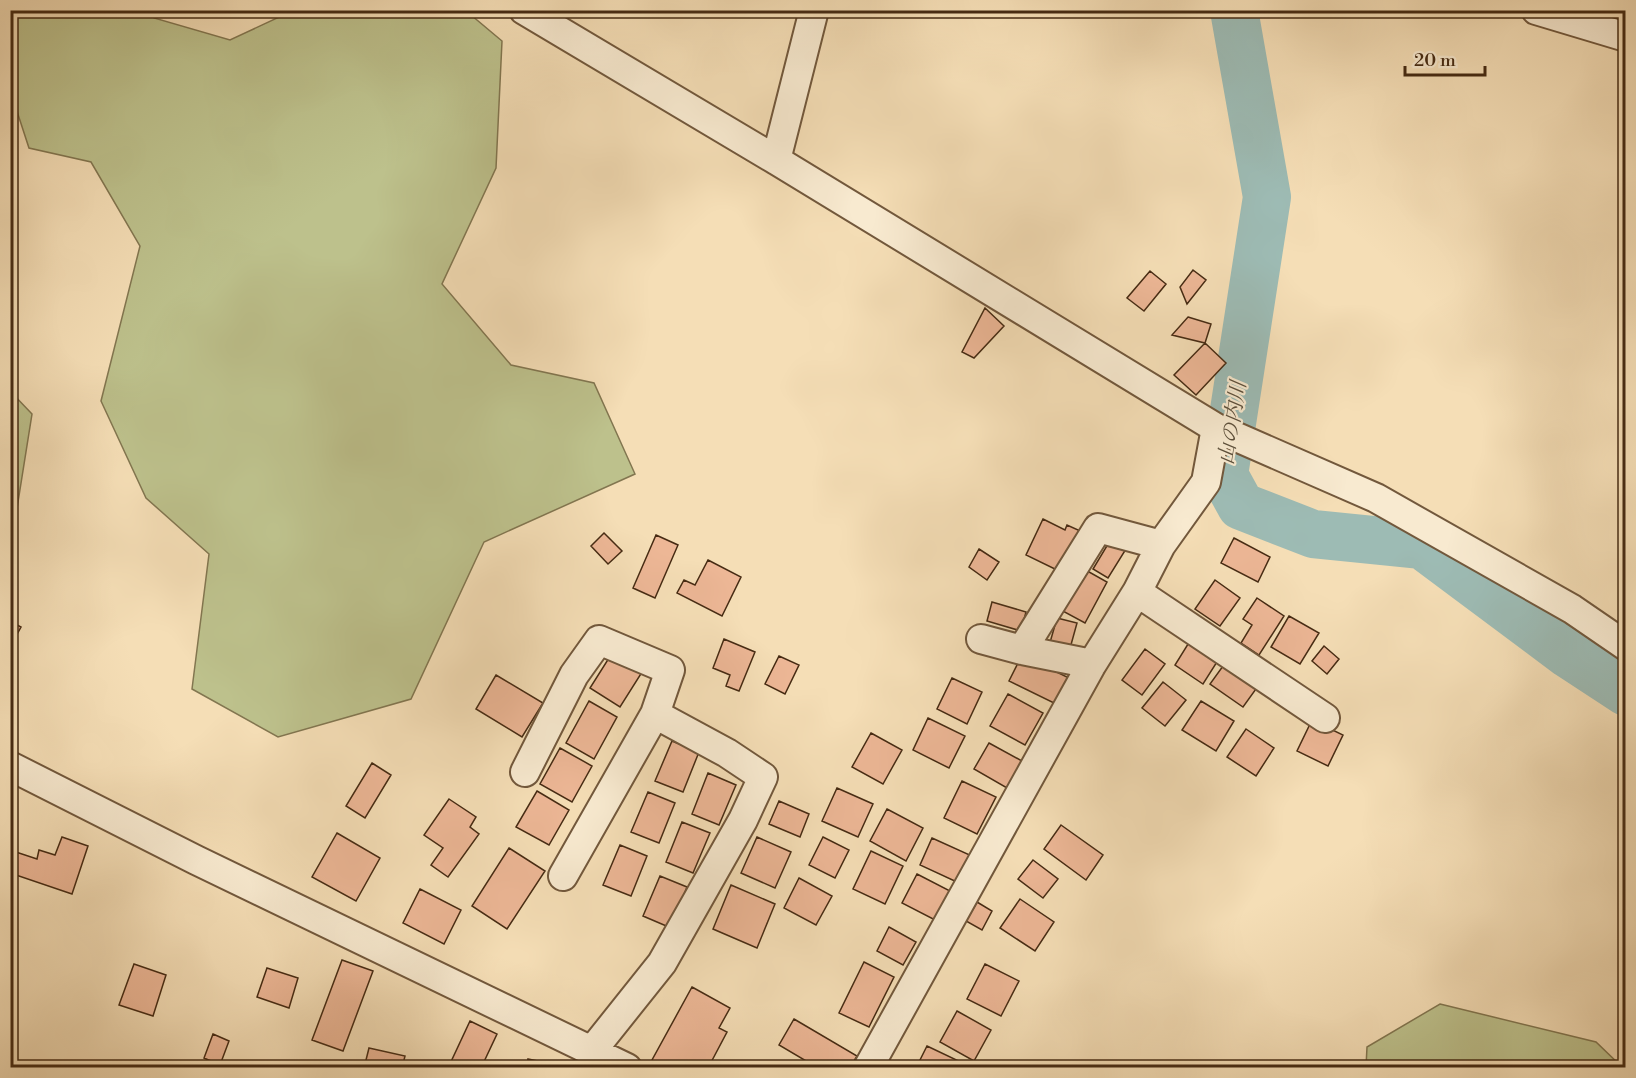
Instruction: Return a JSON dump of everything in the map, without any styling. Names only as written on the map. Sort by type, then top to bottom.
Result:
[{"type":"street","points":[[524,10],[776,160],[1215,428],[1376,498],[1572,609],[1626,646]]},
{"type":"street","points":[[776,160],[814,10]]},
{"type":"street","points":[[1536,10],[1626,37]]},
{"type":"street","points":[[868,1068],[1092,664],[1137,592],[1161,545],[1206,482],[1215,428]]},
{"type":"street","points":[[1022,650],[1098,528],[1161,545]]},
{"type":"street","points":[[1137,592],[1325,718]]},
{"type":"street","points":[[981,639],[1092,664]]},
{"type":"street","points":[[525,772],[574,675],[599,640],[670,670],[655,714],[563,876]]},
{"type":"street","points":[[591,1052],[662,963],[743,820],[763,777],[727,753],[655,714]]},
{"type":"street","points":[[10,766],[196,860],[627,1068]]},
{"type":"green space","points":[[465,10],[502,41],[496,168],[442,284],[511,365],[594,383],[635,474],[484,542],[411,699],[278,737],[192,689],[209,554],[146,498],[101,401],[140,246],[91,162],[29,148],[11,93],[10,11],[153,11],[154,18],[230,40],[292,11]]},
{"type":"green space","points":[[11,392],[32,414],[11,546]]},
{"type":"green space","points":[[1440,1004],[1596,1042],[1622,1067],[1366,1067],[1367,1047]]},
{"type":"building","points":[[1193,270],[1206,280],[1187,304],[1180,287]]},
{"type":"building","points":[[1150,271],[1166,284],[1144,311],[1127,298]]},
{"type":"building","points":[[985,308],[1004,326],[974,358],[962,352]]},
{"type":"building","points":[[1188,317],[1211,324],[1205,343],[1172,335]]},
{"type":"building","points":[[1205,343],[1226,363],[1196,395],[1174,375]]},
{"type":"building","points":[[1043,519],[1065,530],[1067,525],[1087,534],[1059,571],[1026,555]]},
{"type":"building","points":[[604,533],[622,551],[608,564],[591,546]]},
{"type":"building","points":[[656,535],[678,545],[655,598],[633,588]]},
{"type":"building","points":[[1234,538],[1270,557],[1258,582],[1221,563]]},
{"type":"building","points":[[1111,539],[1126,549],[1108,578],[1093,569]]},
{"type":"building","points":[[979,549],[999,562],[987,580],[969,567]]},
{"type":"building","points":[[708,560],[741,577],[722,616],[677,593],[684,580],[695,585]]},
{"type":"building","points":[[1082,568],[1107,582],[1085,623],[1059,609]]},
{"type":"building","points":[[1215,580],[1240,598],[1220,626],[1195,609]]},
{"type":"building","points":[[1257,598],[1284,616],[1259,655],[1241,643],[1252,625],[1243,619]]},
{"type":"building","points":[[992,602],[1026,612],[1021,631],[987,621]]},
{"type":"building","points":[[1289,616],[1319,633],[1300,664],[1271,647]]},
{"type":"building","points":[[1057,618],[1077,623],[1069,652],[1049,646]]},
{"type":"building","points":[[10,621],[21,627],[10,647]]},
{"type":"building","points":[[1193,636],[1222,654],[1203,684],[1175,665]]},
{"type":"building","points":[[724,639],[755,652],[739,691],[726,686],[730,675],[713,668]]},
{"type":"building","points":[[1324,646],[1339,659],[1327,674],[1312,661]]},
{"type":"building","points":[[1145,649],[1165,664],[1142,695],[1122,680]]},
{"type":"building","points":[[614,650],[644,669],[620,707],[590,688]]},
{"type":"building","points":[[1022,655],[1069,678],[1056,704],[1009,681]]},
{"type":"building","points":[[779,656],[799,665],[785,694],[765,684]]},
{"type":"building","points":[[1223,666],[1256,689],[1243,707],[1210,684]]},
{"type":"building","points":[[496,675],[543,703],[522,737],[476,709]]},
{"type":"building","points":[[952,678],[982,692],[967,724],[937,709]]},
{"type":"building","points":[[1163,682],[1186,700],[1165,726],[1142,708]]},
{"type":"building","points":[[1008,694],[1043,713],[1025,745],[990,726]]},
{"type":"building","points":[[589,701],[617,717],[594,759],[566,743]]},
{"type":"building","points":[[1201,701],[1234,721],[1216,751],[1182,730]]},
{"type":"building","points":[[928,718],[965,736],[949,768],[913,750]]},
{"type":"building","points":[[1312,720],[1343,735],[1328,766],[1297,751]]},
{"type":"building","points":[[1246,729],[1274,748],[1256,776],[1227,757]]},
{"type":"building","points":[[871,733],[902,750],[883,784],[852,767]]},
{"type":"building","points":[[672,741],[699,752],[683,792],[655,781]]},
{"type":"building","points":[[989,743],[1022,761],[1007,788],[974,769]]},
{"type":"building","points":[[560,748],[592,766],[572,802],[540,784]]},
{"type":"building","points":[[372,763],[391,775],[365,818],[346,806]]},
{"type":"building","points":[[708,773],[736,785],[719,825],[692,814]]},
{"type":"building","points":[[962,781],[996,797],[977,834],[944,818]]},
{"type":"building","points":[[837,788],[873,804],[858,837],[822,821]]},
{"type":"building","points":[[537,791],[569,810],[549,845],[516,827]]},
{"type":"building","points":[[648,792],[675,803],[659,843],[631,832]]},
{"type":"building","points":[[449,799],[476,817],[470,827],[479,834],[448,877],[431,865],[443,848],[424,835]]},
{"type":"building","points":[[779,801],[809,814],[800,837],[769,824]]},
{"type":"building","points":[[887,809],[923,828],[906,861],[870,841]]},
{"type":"building","points":[[682,822],[710,833],[693,873],[666,862]]},
{"type":"building","points":[[1061,825],[1103,855],[1086,880],[1044,849]]},
{"type":"building","points":[[337,833],[380,858],[356,901],[312,877]]},
{"type":"building","points":[[62,837],[88,846],[72,894],[10,873],[10,850],[37,859],[39,850],[55,855]]},
{"type":"building","points":[[757,837],[791,852],[775,888],[741,873]]},
{"type":"building","points":[[823,837],[849,850],[835,878],[809,865]]},
{"type":"building","points":[[932,838],[972,856],[959,883],[920,865]]},
{"type":"building","points":[[620,845],[647,856],[631,896],[603,885]]},
{"type":"building","points":[[509,848],[545,871],[507,929],[472,906]]},
{"type":"building","points":[[871,851],[903,866],[885,904],[853,889]]},
{"type":"building","points":[[1033,860],[1058,879],[1043,898],[1018,879]]},
{"type":"building","points":[[917,874],[952,892],[937,921],[902,903]]},
{"type":"building","points":[[660,876],[687,887],[671,928],[643,916]]},
{"type":"building","points":[[799,878],[832,896],[816,925],[784,908]]},
{"type":"building","points":[[731,885],[775,904],[757,948],[713,929]]},
{"type":"building","points":[[420,889],[461,910],[444,944],[403,923]]},
{"type":"building","points":[[1020,899],[1054,922],[1035,951],[1000,928]]},
{"type":"building","points":[[977,902],[992,911],[982,930],[966,921]]},
{"type":"building","points":[[889,927],[916,942],[903,965],[877,951]]},
{"type":"building","points":[[342,960],[373,971],[343,1051],[312,1040]]},
{"type":"building","points":[[864,962],[894,977],[869,1027],[839,1013]]},
{"type":"building","points":[[134,964],[166,975],[153,1016],[119,1005]]},
{"type":"building","points":[[985,964],[1019,981],[1001,1016],[967,999]]},
{"type":"building","points":[[267,968],[298,978],[289,1008],[257,997]]},
{"type":"building","points":[[692,987],[730,1008],[719,1028],[727,1032],[708,1068],[666,1068],[652,1060]]},
{"type":"building","points":[[957,1011],[991,1030],[974,1061],[940,1042]]},
{"type":"building","points":[[794,1019],[857,1056],[850,1068],[805,1068],[808,1062],[779,1045]]},
{"type":"building","points":[[470,1021],[497,1034],[481,1068],[453,1068],[449,1066]]},
{"type":"building","points":[[213,1034],[229,1041],[220,1065],[204,1058]]},
{"type":"building","points":[[927,1046],[965,1064],[963,1068],[916,1068]]},
{"type":"building","points":[[369,1048],[405,1056],[402,1068],[364,1068]]},
{"type":"building","points":[[528,1059],[563,1066],[563,1068],[526,1068]]},
{"type":"waterway","name":"山の内川","points":[[1234,10],[1267,197],[1224,475],[1241,506],[1313,534],[1422,545],[1568,654],[1626,692]]}]
